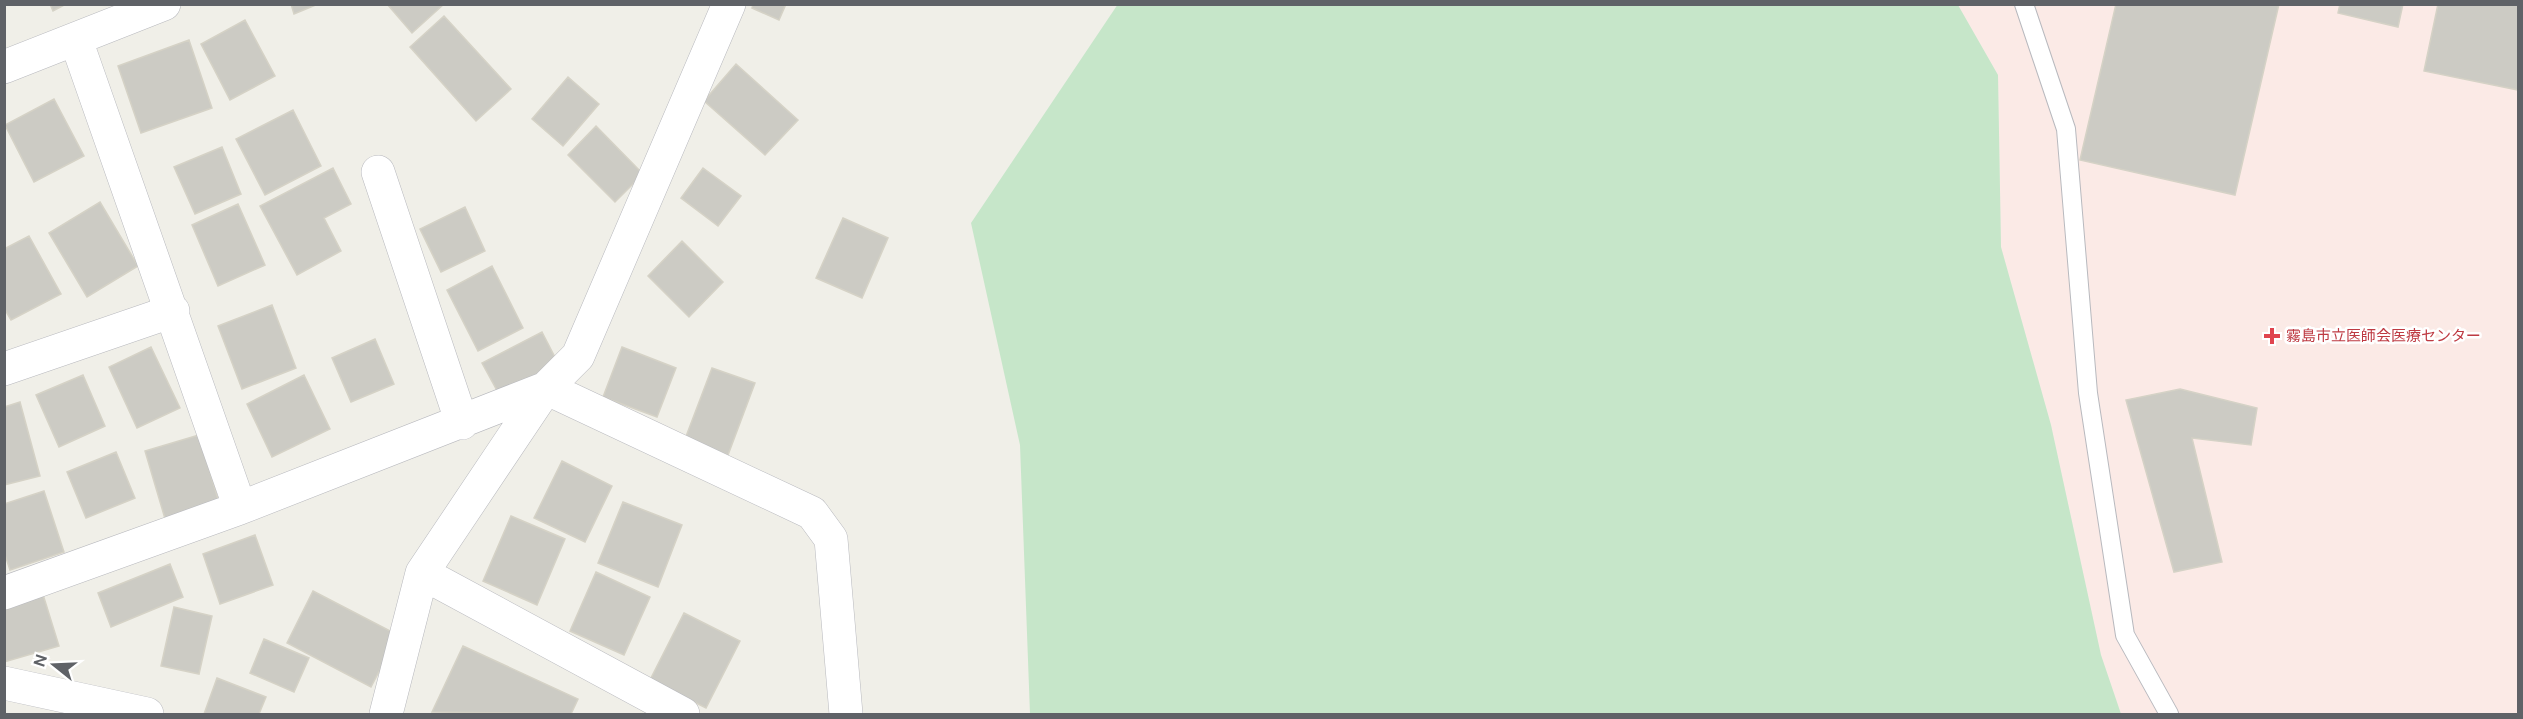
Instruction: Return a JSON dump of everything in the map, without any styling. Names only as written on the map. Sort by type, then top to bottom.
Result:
[{"type":"street","points":[[4,68],[164,4]]},
{"type":"street","points":[[386,714],[422,573],[546,388],[578,356],[729,4]]},
{"type":"street","points":[[75,40],[173,311],[240,508]]},
{"type":"street","points":[[378,172],[462,423]]},
{"type":"street","points":[[4,369],[173,311]]},
{"type":"street","points":[[4,593],[240,508],[462,423],[546,388],[812,513],[831,538],[846,714]]},
{"type":"street","points":[[422,573],[683,714]]},
{"type":"street","points":[[4,683],[147,714]]},
{"type":"lane","points":[[2024,4],[2066,129],[2088,393],[2125,635],[2169,714]]},
{"type":"shaded area","name":"霧島市立医師会医療センター","points":[[1958,5],[2518,5],[2518,714],[2121,714],[2101,655],[2051,425],[2001,247],[1998,75]]},
{"type":"green space","points":[[1118,4],[1958,5],[1998,75],[2001,247],[2051,425],[2101,655],[2121,714],[1030,714],[1020,445],[971,223]]},
{"type":"building","points":[[50,4],[66,4],[53,11]]},
{"type":"building","points":[[291,4],[318,4],[294,14]]},
{"type":"building","points":[[387,4],[444,4],[412,33]]},
{"type":"building","points":[[753,4],[786,4],[779,20],[752,8]]},
{"type":"building","points":[[2116,4],[2279,4],[2235,195],[2080,160]]},
{"type":"building","points":[[2340,4],[2403,4],[2398,27],[2338,13]]},
{"type":"building","points":[[2438,4],[2518,4],[2518,90],[2424,71]]},
{"type":"building","points":[[444,16],[511,89],[476,121],[410,47]]},
{"type":"building","points":[[245,20],[275,76],[230,100],[201,44]]},
{"type":"building","points":[[189,40],[212,108],[141,133],[118,66]]},
{"type":"building","points":[[736,64],[798,120],[765,155],[704,101]]},
{"type":"building","points":[[568,77],[599,104],[563,146],[532,119]]},
{"type":"building","points":[[54,99],[84,156],[34,182],[5,125]]},
{"type":"building","points":[[293,110],[321,166],[265,195],[236,139]]},
{"type":"building","points":[[596,126],[643,174],[615,202],[568,155]]},
{"type":"building","points":[[222,147],[241,194],[195,214],[174,167]]},
{"type":"building","points":[[333,168],[351,204],[324,218],[341,251],[297,275],[260,206]]},
{"type":"building","points":[[703,168],[741,196],[718,226],[681,198]]},
{"type":"building","points":[[100,202],[138,266],[87,297],[49,233]]},
{"type":"building","points":[[238,204],[265,265],[218,286],[192,225]]},
{"type":"building","points":[[465,207],[485,251],[441,272],[420,229]]},
{"type":"building","points":[[843,218],[888,238],[862,298],[816,278]]},
{"type":"building","points":[[29,236],[61,294],[11,320],[4,308],[4,249]]},
{"type":"building","points":[[682,241],[723,282],[689,317],[648,276]]},
{"type":"building","points":[[492,266],[523,328],[478,351],[447,290]]},
{"type":"building","points":[[272,305],[296,368],[242,389],[218,326]]},
{"type":"building","points":[[542,332],[559,365],[500,396],[482,363]]},
{"type":"building","points":[[375,339],[394,384],[351,402],[332,358]]},
{"type":"building","points":[[151,347],[180,408],[137,428],[109,367]]},
{"type":"building","points":[[622,347],[676,368],[657,417],[603,397]]},
{"type":"building","points":[[712,368],[755,383],[728,455],[685,439]]},
{"type":"building","points":[[83,375],[105,426],[59,447],[36,395]]},
{"type":"building","points":[[304,375],[330,429],[272,457],[247,404]]},
{"type":"building","points":[[2180,389],[2257,408],[2251,445],[2192,438],[2222,562],[2174,572],[2126,400]]},
{"type":"building","points":[[20,402],[40,476],[4,485],[4,407]]},
{"type":"building","points":[[199,435],[220,506],[166,522],[145,451]]},
{"type":"building","points":[[116,452],[135,498],[86,518],[67,472]]},
{"type":"building","points":[[562,461],[612,486],[585,542],[534,518]]},
{"type":"building","points":[[44,491],[64,552],[10,570],[4,552],[4,504]]},
{"type":"building","points":[[623,502],[682,525],[658,587],[598,563]]},
{"type":"building","points":[[511,516],[565,539],[537,605],[483,581]]},
{"type":"building","points":[[255,535],[273,585],[220,604],[203,554]]},
{"type":"building","points":[[170,564],[183,597],[111,627],[98,593]]},
{"type":"building","points":[[596,572],[650,597],[624,655],[570,631]]},
{"type":"building","points":[[41,588],[59,646],[4,662],[4,599]]},
{"type":"building","points":[[313,591],[398,635],[371,687],[287,643]]},
{"type":"building","points":[[174,607],[212,616],[199,674],[161,666]]},
{"type":"building","points":[[684,613],[740,641],[706,708],[650,680]]},
{"type":"building","points":[[264,639],[309,658],[294,692],[250,673]]},
{"type":"building","points":[[463,646],[578,699],[571,714],[432,712]]},
{"type":"building","points":[[217,678],[266,697],[259,714],[204,714]]},
{"type":"place","name":"霧島市立医師会医療センター","points":[[2272,336]]}]
